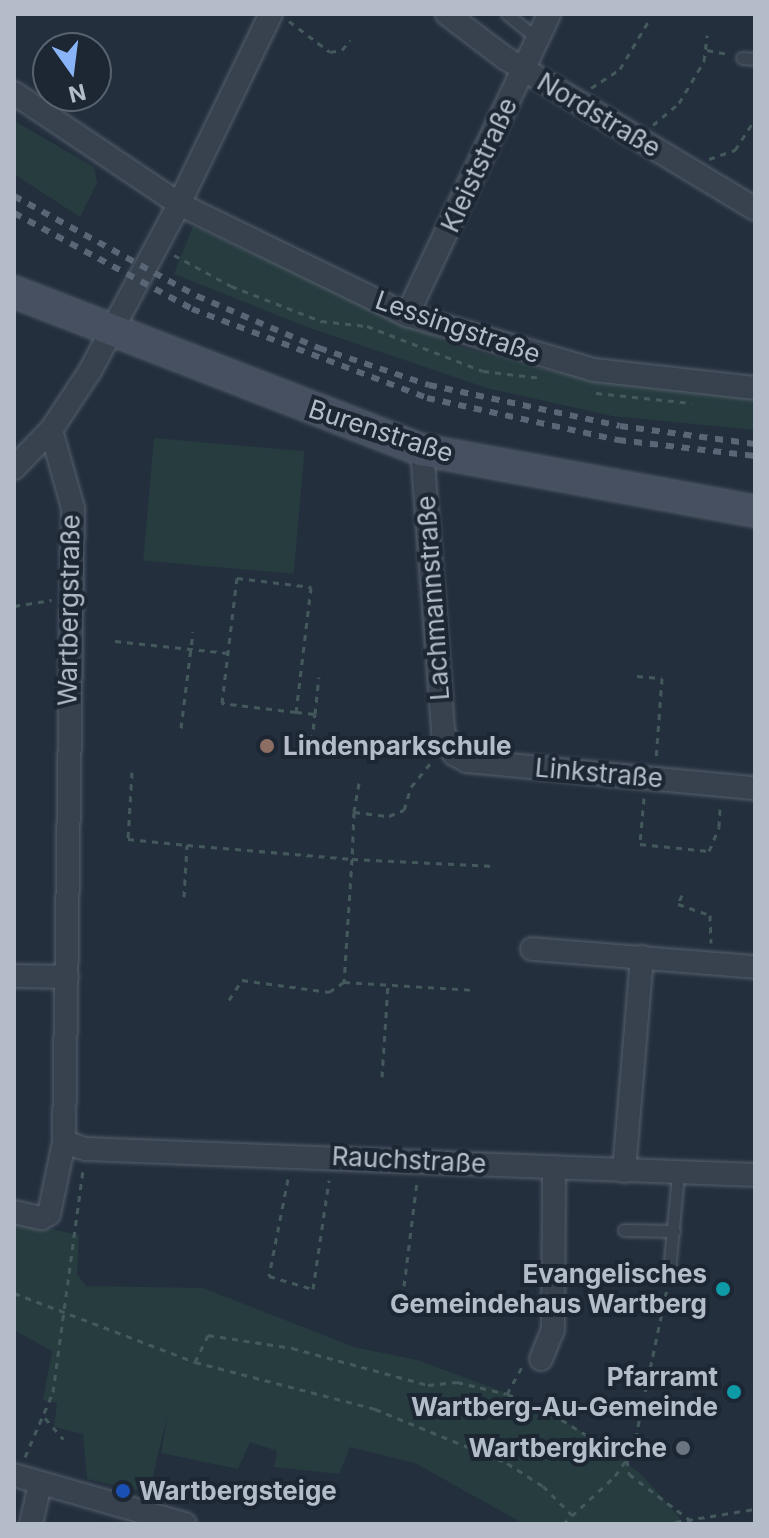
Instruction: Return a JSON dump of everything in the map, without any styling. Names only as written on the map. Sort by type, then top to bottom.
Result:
[{"type":"street","points":[[14,468],[51,430],[113,329],[179,204],[271,14]]},
{"type":"street","name":"Nordstraße","points":[[447,14],[580,105],[755,209]]},
{"type":"street","name":"Kleiststraße","points":[[407,315],[549,14]]},
{"type":"street","name":"Lessingstraße","points":[[14,93],[179,204],[407,315],[594,370],[755,388]]},
{"type":"street","name":"Burenstraße","points":[[14,292],[422,450],[755,511]]},
{"type":"street","name":"Wartbergstraße","points":[[14,1212],[41,1218],[49,1214],[64,1142],[67,977],[65,739],[73,508],[51,430]]},
{"type":"street","name":"Lachmannstraße","points":[[422,450],[443,732],[448,746]]},
{"type":"street","name":"Linkstraße","points":[[448,746],[467,761],[755,788]]},
{"type":"street","points":[[532,949],[755,967]]},
{"type":"street","points":[[624,1171],[642,957]]},
{"type":"street","points":[[14,976],[67,977]]},
{"type":"street","name":"Rauchstraße","points":[[64,1142],[86,1149],[331,1156],[678,1174],[755,1174]]},
{"type":"street","points":[[541,1359],[553,1330],[554,1167]]},
{"type":"street","points":[[14,1475],[185,1524]]},
{"type":"street","points":[[31,1524],[40,1484]]},
{"type":"lane","name":"Nordstraße","points":[[507,14],[538,39]]},
{"type":"lane","points":[[742,58],[755,59]]},
{"type":"lane","points":[[669,1271],[678,1174]]},
{"type":"lane","points":[[624,1230],[674,1231]]},
{"type":"path","points":[[281,14],[330,52],[342,50],[350,40]]},
{"type":"path","points":[[580,105],[593,85],[620,69],[648,22]]},
{"type":"path","points":[[639,139],[679,103],[707,50],[707,35]]},
{"type":"path","points":[[707,50],[742,58]]},
{"type":"path","points":[[697,174],[710,158],[735,150],[755,119]]},
{"type":"path","points":[[162,234],[180,242],[168,267]]},
{"type":"path","points":[[296,712],[311,587],[237,578],[222,703],[296,712],[315,714]]},
{"type":"path","points":[[14,606],[72,599]]},
{"type":"path","points":[[181,728],[193,632]]},
{"type":"path","points":[[115,641],[228,653]]},
{"type":"path","points":[[637,676],[662,678],[640,844],[709,851],[719,827],[721,785]]},
{"type":"path","points":[[312,741],[319,677]]},
{"type":"path","points":[[354,812],[389,816],[404,810],[421,771],[448,746]]},
{"type":"path","points":[[132,772],[128,839],[352,859],[495,866]]},
{"type":"path","points":[[344,982],[354,812],[359,783]]},
{"type":"path","points":[[184,897],[187,845]]},
{"type":"path","points":[[682,895],[678,904],[710,915],[708,963]]},
{"type":"path","points":[[229,1000],[242,980],[329,992],[344,982],[473,990]]},
{"type":"path","points":[[382,1077],[388,985]]},
{"type":"path","points":[[14,1475],[53,1392],[60,1313],[86,1149]]},
{"type":"path","points":[[289,1155],[287,1203],[269,1276],[313,1289],[331,1156]]},
{"type":"path","points":[[404,1286],[420,1162]]},
{"type":"path","points":[[669,1271],[663,1322],[627,1460],[629,1474],[694,1523]]},
{"type":"path","points":[[14,1293],[195,1362],[375,1409],[507,1463],[543,1486],[572,1515]]},
{"type":"path","points":[[195,1362],[208,1335],[292,1348],[428,1385],[457,1382],[507,1394],[541,1407],[627,1460]]},
{"type":"path","points":[[507,1394],[516,1370],[541,1359]]},
{"type":"path","points":[[44,1416],[63,1439]]},
{"type":"path","points":[[563,1524],[627,1460]]},
{"type":"path","points":[[663,1524],[694,1523],[755,1509]]},
{"type":"green space","points":[[14,121],[94,167],[97,183],[80,217],[14,174]]},
{"type":"green space","points":[[193,226],[454,345],[551,371],[755,397],[755,430],[612,416],[487,388],[304,326],[174,274]]},
{"type":"green space","points":[[154,438],[304,451],[294,574],[143,561]]},
{"type":"green space","points":[[14,1221],[79,1235],[77,1274],[86,1286],[203,1288],[354,1347],[417,1360],[547,1408],[641,1474],[685,1524],[524,1524],[417,1464],[350,1447],[339,1474],[274,1467],[277,1451],[250,1442],[238,1469],[161,1453],[168,1412],[149,1493],[87,1479],[83,1434],[54,1427],[57,1403],[43,1400],[52,1351],[14,1330]]},
{"type":"railway","points":[[14,196],[197,296],[319,348],[429,385],[620,426],[755,444]]},
{"type":"railway","points":[[14,213],[192,309],[427,398],[618,440],[755,456]]},
{"type":"place","name":"Lindenparkschule","points":[[267,746]]},
{"type":"place","name":"Evangelisches Gemeindehaus Wartberg","points":[[723,1289]]},
{"type":"place","name":"Pfarramt Wartberg-Au-Gemeinde","points":[[734,1392]]},
{"type":"place","name":"Wartbergkirche","points":[[683,1448]]},
{"type":"place","name":"Wartbergsteige","points":[[123,1491]]}]
